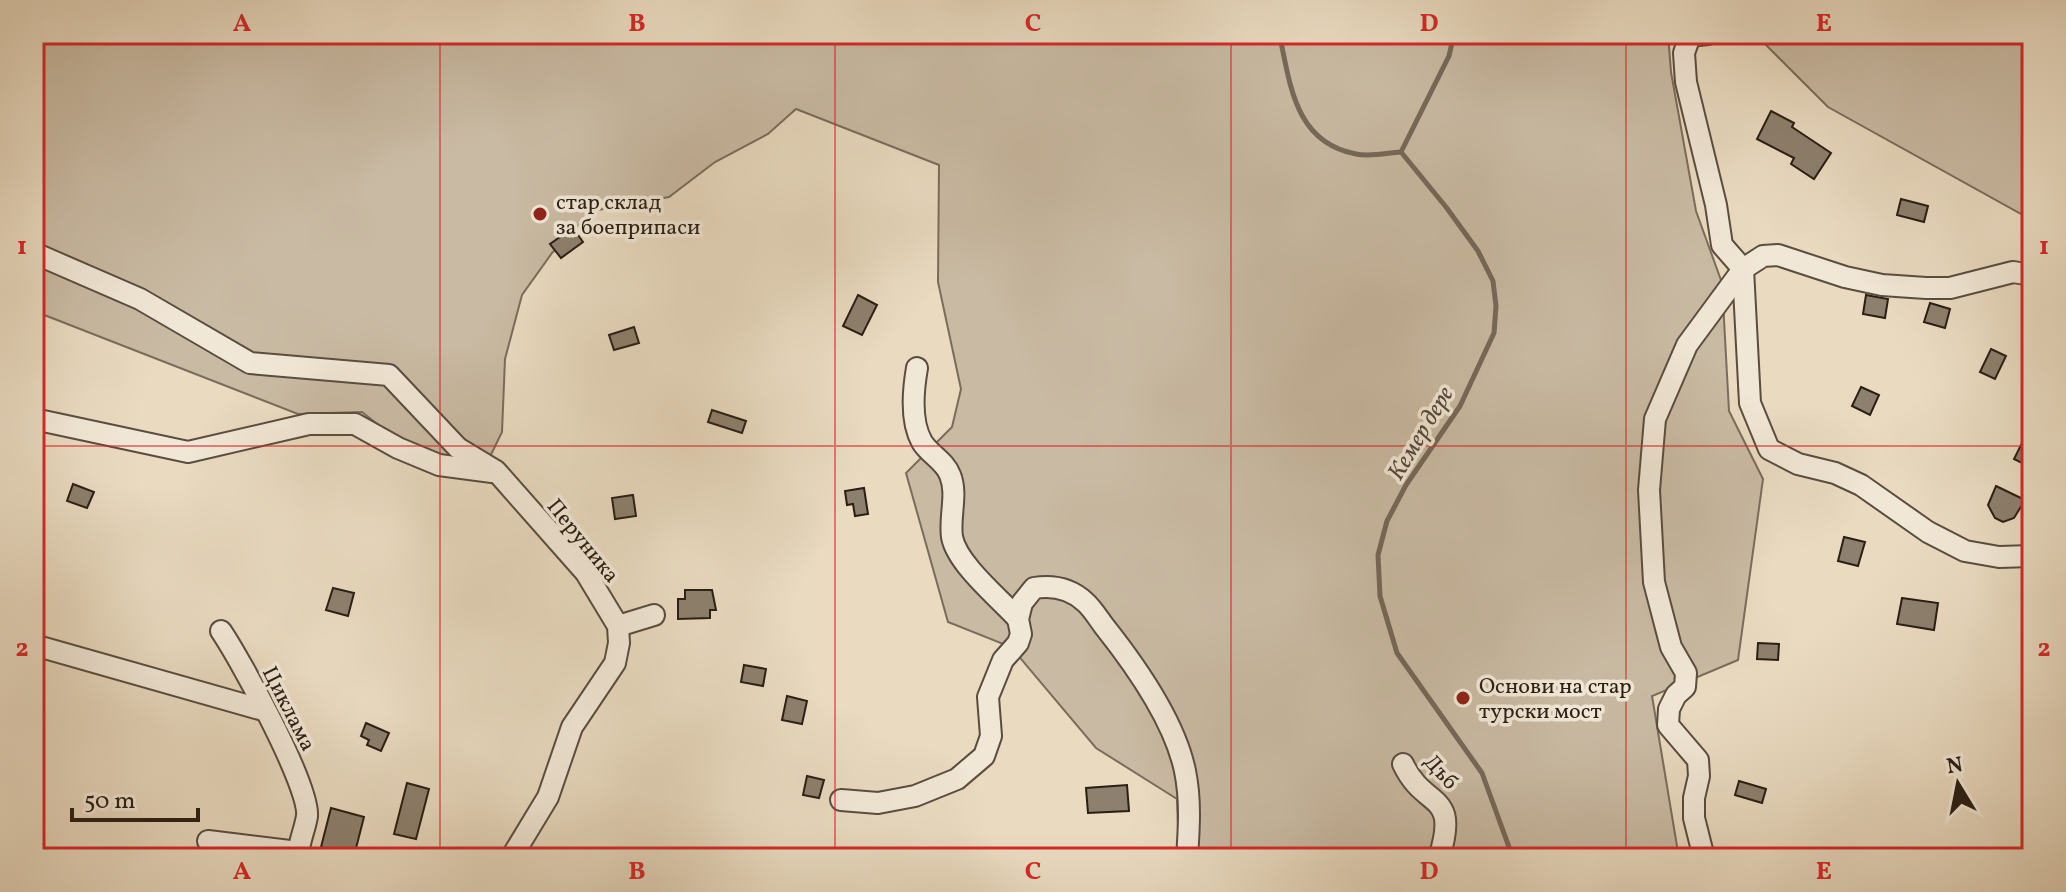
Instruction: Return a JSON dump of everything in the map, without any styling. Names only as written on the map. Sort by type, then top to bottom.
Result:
[{"type":"street","points":[[1708,34],[1690,36],[1684,53],[1686,82],[1716,205],[1722,245],[1743,269],[1750,403],[1769,449],[1798,464],[1835,473],[1861,485],[1928,532],[1965,551],[1999,557],[2031,551]]},
{"type":"street","name":"Перуника","points":[[34,253],[140,299],[250,363],[389,375],[458,448],[496,471],[586,573],[618,626]]},
{"type":"street","points":[[1704,858],[1694,818],[1698,760],[1668,725],[1669,709],[1676,695],[1685,687],[1686,673],[1671,647],[1654,582],[1649,490],[1655,419],[1687,345],[1743,269],[1763,256],[1778,255],[1845,277],[1882,285],[1950,288],[2013,272],[2032,275]]},
{"type":"street","points":[[917,368],[913,392],[916,423],[923,442],[950,474],[954,493],[951,511],[953,539],[961,558],[1018,619]]},
{"type":"street","points":[[34,419],[188,452],[309,424],[355,424],[398,448],[439,465],[482,472],[496,471]]},
{"type":"street","points":[[841,800],[878,803],[915,796],[957,779],[984,756],[991,736],[988,697],[1003,660],[1018,643],[1022,603],[1034,588],[1050,585],[1063,588],[1084,601],[1129,658],[1172,733],[1185,769],[1189,806],[1187,858]]},
{"type":"street","points":[[511,858],[548,797],[572,727],[615,663],[618,626],[654,615]]},
{"type":"street","name":"Циклама","points":[[221,631],[294,768],[307,814],[298,855]]},
{"type":"street","points":[[34,645],[263,710]]},
{"type":"street","name":"Дъб","points":[[1403,764],[1409,777],[1445,810],[1447,827],[1439,858]]},
{"type":"street","points":[[208,841],[298,855]]},
{"type":"shaded area","points":[[34,34],[1668,34],[1671,72],[1696,211],[1722,283],[1729,411],[1763,479],[1738,660],[1652,696],[1679,858],[1179,858],[1177,799],[1096,748],[1011,647],[948,622],[906,473],[952,427],[961,389],[938,282],[939,165],[796,109],[768,134],[715,162],[669,197],[592,211],[552,253],[522,295],[505,359],[502,432],[485,467],[410,450],[362,412],[298,414],[34,311]]},
{"type":"shaded area","points":[[1755,34],[2032,34],[2032,220],[1828,107]]},
{"type":"building","points":[[1771,111],[1794,123],[1792,127],[1831,153],[1814,179],[1791,164],[1794,158],[1757,139]]},
{"type":"building","points":[[1901,199],[1928,206],[1924,222],[1897,215]]},
{"type":"building","points":[[573,228],[583,242],[561,258],[550,244]]},
{"type":"building","points":[[858,295],[877,305],[862,335],[843,326]]},
{"type":"building","points":[[1866,295],[1888,299],[1885,318],[1863,314]]},
{"type":"building","points":[[1930,303],[1950,309],[1945,328],[1924,322]]},
{"type":"building","points":[[634,327],[639,343],[614,350],[609,335]]},
{"type":"building","points":[[1991,349],[2006,356],[1995,379],[1980,372]]},
{"type":"building","points":[[1861,387],[1879,395],[1870,415],[1852,406]]},
{"type":"building","points":[[712,410],[746,421],[742,433],[708,422]]},
{"type":"building","points":[[2032,423],[2032,468],[2014,459]]},
{"type":"building","points":[[73,484],[94,492],[87,508],[67,501]]},
{"type":"building","points":[[1996,486],[2025,500],[2014,518],[2003,522],[1995,518],[1988,505]]},
{"type":"building","points":[[864,488],[868,514],[855,516],[853,504],[847,505],[845,491]]},
{"type":"building","points":[[633,495],[636,516],[615,519],[612,498]]},
{"type":"building","points":[[1844,537],[1865,542],[1858,566],[1838,561]]},
{"type":"building","points":[[333,588],[354,593],[348,616],[326,610]]},
{"type":"building","points":[[685,590],[712,590],[716,610],[710,610],[710,618],[678,619],[678,599],[685,599]]},
{"type":"building","points":[[1902,598],[1938,603],[1934,630],[1897,624]]},
{"type":"building","points":[[1758,643],[1779,644],[1778,660],[1757,659]]},
{"type":"building","points":[[744,665],[766,669],[763,686],[741,682]]},
{"type":"building","points":[[787,696],[807,701],[802,724],[782,720]]},
{"type":"building","points":[[366,723],[389,733],[381,751],[367,745],[369,740],[361,736]]},
{"type":"building","points":[[807,776],[824,780],[819,798],[803,795]]},
{"type":"building","points":[[1739,781],[1766,789],[1762,803],[1735,795]]},
{"type":"building","points":[[407,783],[429,789],[416,839],[394,834]]},
{"type":"building","points":[[1127,785],[1129,811],[1088,813],[1086,788]]},
{"type":"building","points":[[331,808],[364,817],[354,856],[321,847]]},
{"type":"waterway","points":[[1277,34],[1300,112],[1321,139],[1356,154],[1401,152]]},
{"type":"waterway","name":"Кемер дере","points":[[1454,34],[1449,56],[1401,152],[1478,251],[1493,281],[1496,306],[1494,333],[1460,406],[1406,485],[1387,521],[1378,555],[1380,596],[1397,653],[1482,773],[1513,858]]},
{"type":"place","name":"стар склад за боеприпаси","points":[[540,214]]},
{"type":"place","name":"Основи на стар турски мост","points":[[1463,698]]}]
